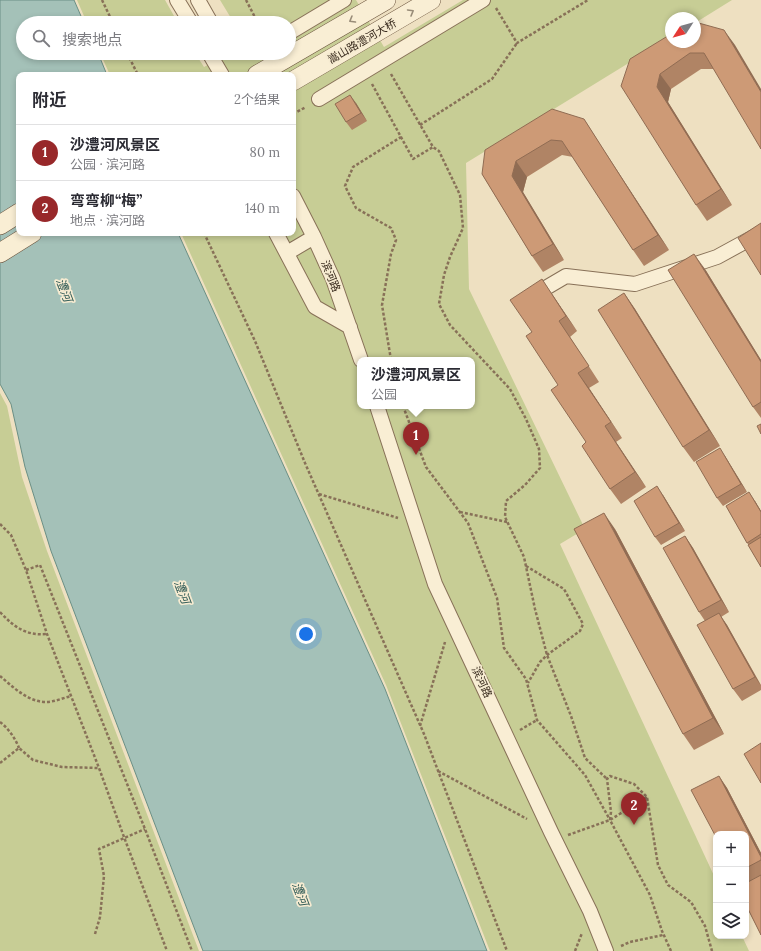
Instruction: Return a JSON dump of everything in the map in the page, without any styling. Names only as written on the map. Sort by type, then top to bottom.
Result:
[{"type":"main road","points":[[296,52],[386,0]]},
{"type":"main road","name":"嵩山路澧河大桥","points":[[296,79],[431,0]]},
{"type":"main road","points":[[262,72],[283,60]]},
{"type":"main road","points":[[0,225],[16,215]]},
{"type":"main road","points":[[0,253],[27,236]]},
{"type":"street","points":[[178,0],[187,16]]},
{"type":"street","points":[[198,0],[207,16]]},
{"type":"street","points":[[296,29],[344,0]]},
{"type":"street","points":[[318,100],[384,60],[489,3]]},
{"type":"street","points":[[214,60],[220,72]]},
{"type":"street","name":"滨河路","points":[[296,202],[333,279],[360,357]]},
{"type":"street","points":[[530,298],[566,276],[635,284],[717,257],[761,233]]},
{"type":"street","points":[[278,236],[315,307],[350,327]]},
{"type":"street","points":[[286,253],[314,237]]},
{"type":"street","name":"滨河路","points":[[378,409],[435,584],[553,836],[590,911],[612,949]]},
{"type":"path","points":[[102,0],[110,16]]},
{"type":"path","points":[[246,0],[254,16]]},
{"type":"path","points":[[420,125],[492,79],[517,43],[588,0]]},
{"type":"path","points":[[489,3],[517,43]]},
{"type":"path","points":[[130,60],[136,72]]},
{"type":"path","points":[[384,60],[433,147],[439,151],[460,195],[462,228],[444,275],[439,304],[450,325],[510,389],[526,419],[538,449],[540,468],[525,485],[506,501],[505,517],[524,557],[534,608],[547,655],[571,716],[585,758],[607,780],[611,812],[610,820]]},
{"type":"path","points":[[365,72],[413,159],[433,147]]},
{"type":"path","points":[[391,357],[382,305],[396,240],[391,228],[356,208],[345,186],[353,167],[401,137]]},
{"type":"path","points":[[205,236],[255,341],[319,494],[420,726],[507,951]]},
{"type":"path","points":[[404,409],[426,467],[468,523],[497,598],[504,648],[526,678],[537,720],[585,775],[650,895],[663,935],[671,951]]},
{"type":"path","points":[[319,494],[416,524]]},
{"type":"path","points":[[460,512],[507,522]]},
{"type":"path","points":[[0,524],[11,535],[26,570],[46,634],[99,768],[167,951]]},
{"type":"path","points":[[26,570],[40,565],[146,829],[192,951]]},
{"type":"path","points":[[526,566],[564,589],[582,624],[580,631],[547,655],[540,662],[528,683]]},
{"type":"path","points":[[0,612],[9,622],[26,633],[36,635],[46,634]]},
{"type":"path","points":[[420,726],[452,619]]},
{"type":"path","points":[[0,676],[15,689],[32,700],[47,702],[71,696]]},
{"type":"path","points":[[0,722],[6,726],[15,738],[19,748],[32,760],[62,767],[99,768]]},
{"type":"path","points":[[0,763],[19,748]]},
{"type":"path","points":[[438,771],[553,836],[610,820],[647,797]]},
{"type":"path","points":[[607,780],[610,776],[634,784],[647,797],[658,865],[668,885],[691,902],[705,926],[712,951]]},
{"type":"path","points":[[95,934],[100,917],[104,876],[99,849],[124,837],[146,829]]},
{"type":"path","points":[[612,949],[630,942],[663,935]]},
{"type":"green space","points":[[77,0],[165,0],[174,16],[84,16]]},
{"type":"green space","points":[[220,0],[356,0],[384,47],[463,0],[732,0],[701,19],[701,12],[665,12],[665,41],[466,163],[469,289],[585,529],[560,544],[713,874],[713,939],[743,939],[749,951],[490,951],[386,685],[182,236],[296,236],[296,72],[109,72],[103,60],[200,60],[204,67],[216,60],[296,60],[296,16],[230,16]]},
{"type":"green space","points":[[0,393],[7,406],[22,477],[47,551],[199,951],[0,951]]},
{"type":"water","name":"澧河","points":[[0,0],[74,0],[81,16],[16,16],[16,60],[101,60],[106,72],[16,72],[16,236],[179,236],[385,689],[487,951],[203,951],[51,551],[25,467],[11,404],[0,384]]},
{"type":"building","points":[[701,24],[724,30],[761,92],[761,149],[704,53],[690,53],[660,74],[657,87],[721,189],[696,205],[621,86],[630,59],[665,38],[665,48],[701,48]]},
{"type":"building","points":[[350,95],[361,113],[346,122],[335,104]]},
{"type":"building","points":[[552,109],[584,119],[658,235],[633,250],[562,141],[551,140],[516,161],[512,176],[553,244],[532,256],[482,174],[485,150]]},
{"type":"building","points":[[761,223],[761,275],[738,238]]},
{"type":"building","points":[[694,254],[761,362],[761,402],[753,407],[668,270]]},
{"type":"building","points":[[542,279],[566,316],[559,321],[589,366],[578,373],[611,422],[605,426],[635,472],[610,489],[582,446],[586,442],[551,390],[558,385],[526,336],[532,332],[510,300]]},
{"type":"building","points":[[624,293],[709,430],[683,447],[598,310]]},
{"type":"building","points":[[761,424],[761,434],[757,426]]},
{"type":"building","points":[[720,448],[741,484],[717,498],[696,462]]},
{"type":"building","points":[[657,486],[679,523],[655,537],[634,501]]},
{"type":"building","points":[[749,492],[761,512],[761,534],[747,543],[726,506]]},
{"type":"building","points":[[604,513],[713,718],[683,734],[574,529]]},
{"type":"building","points":[[685,536],[721,600],[699,612],[663,548]]},
{"type":"building","points":[[761,537],[761,567],[748,545]]},
{"type":"building","points":[[719,613],[755,677],[733,689],[697,625]]},
{"type":"building","points":[[761,743],[761,783],[744,754]]},
{"type":"building","points":[[719,776],[748,831],[713,831],[691,790]]},
{"type":"building","points":[[749,834],[761,857],[761,860],[749,866]]},
{"type":"building","points":[[761,875],[761,935],[749,911],[749,881]]},
{"type":"place","name":"沙澧河风景区","points":[[416,455]]},
{"type":"place","name":"弯弯柳“梅”","points":[[634,825]]}]
